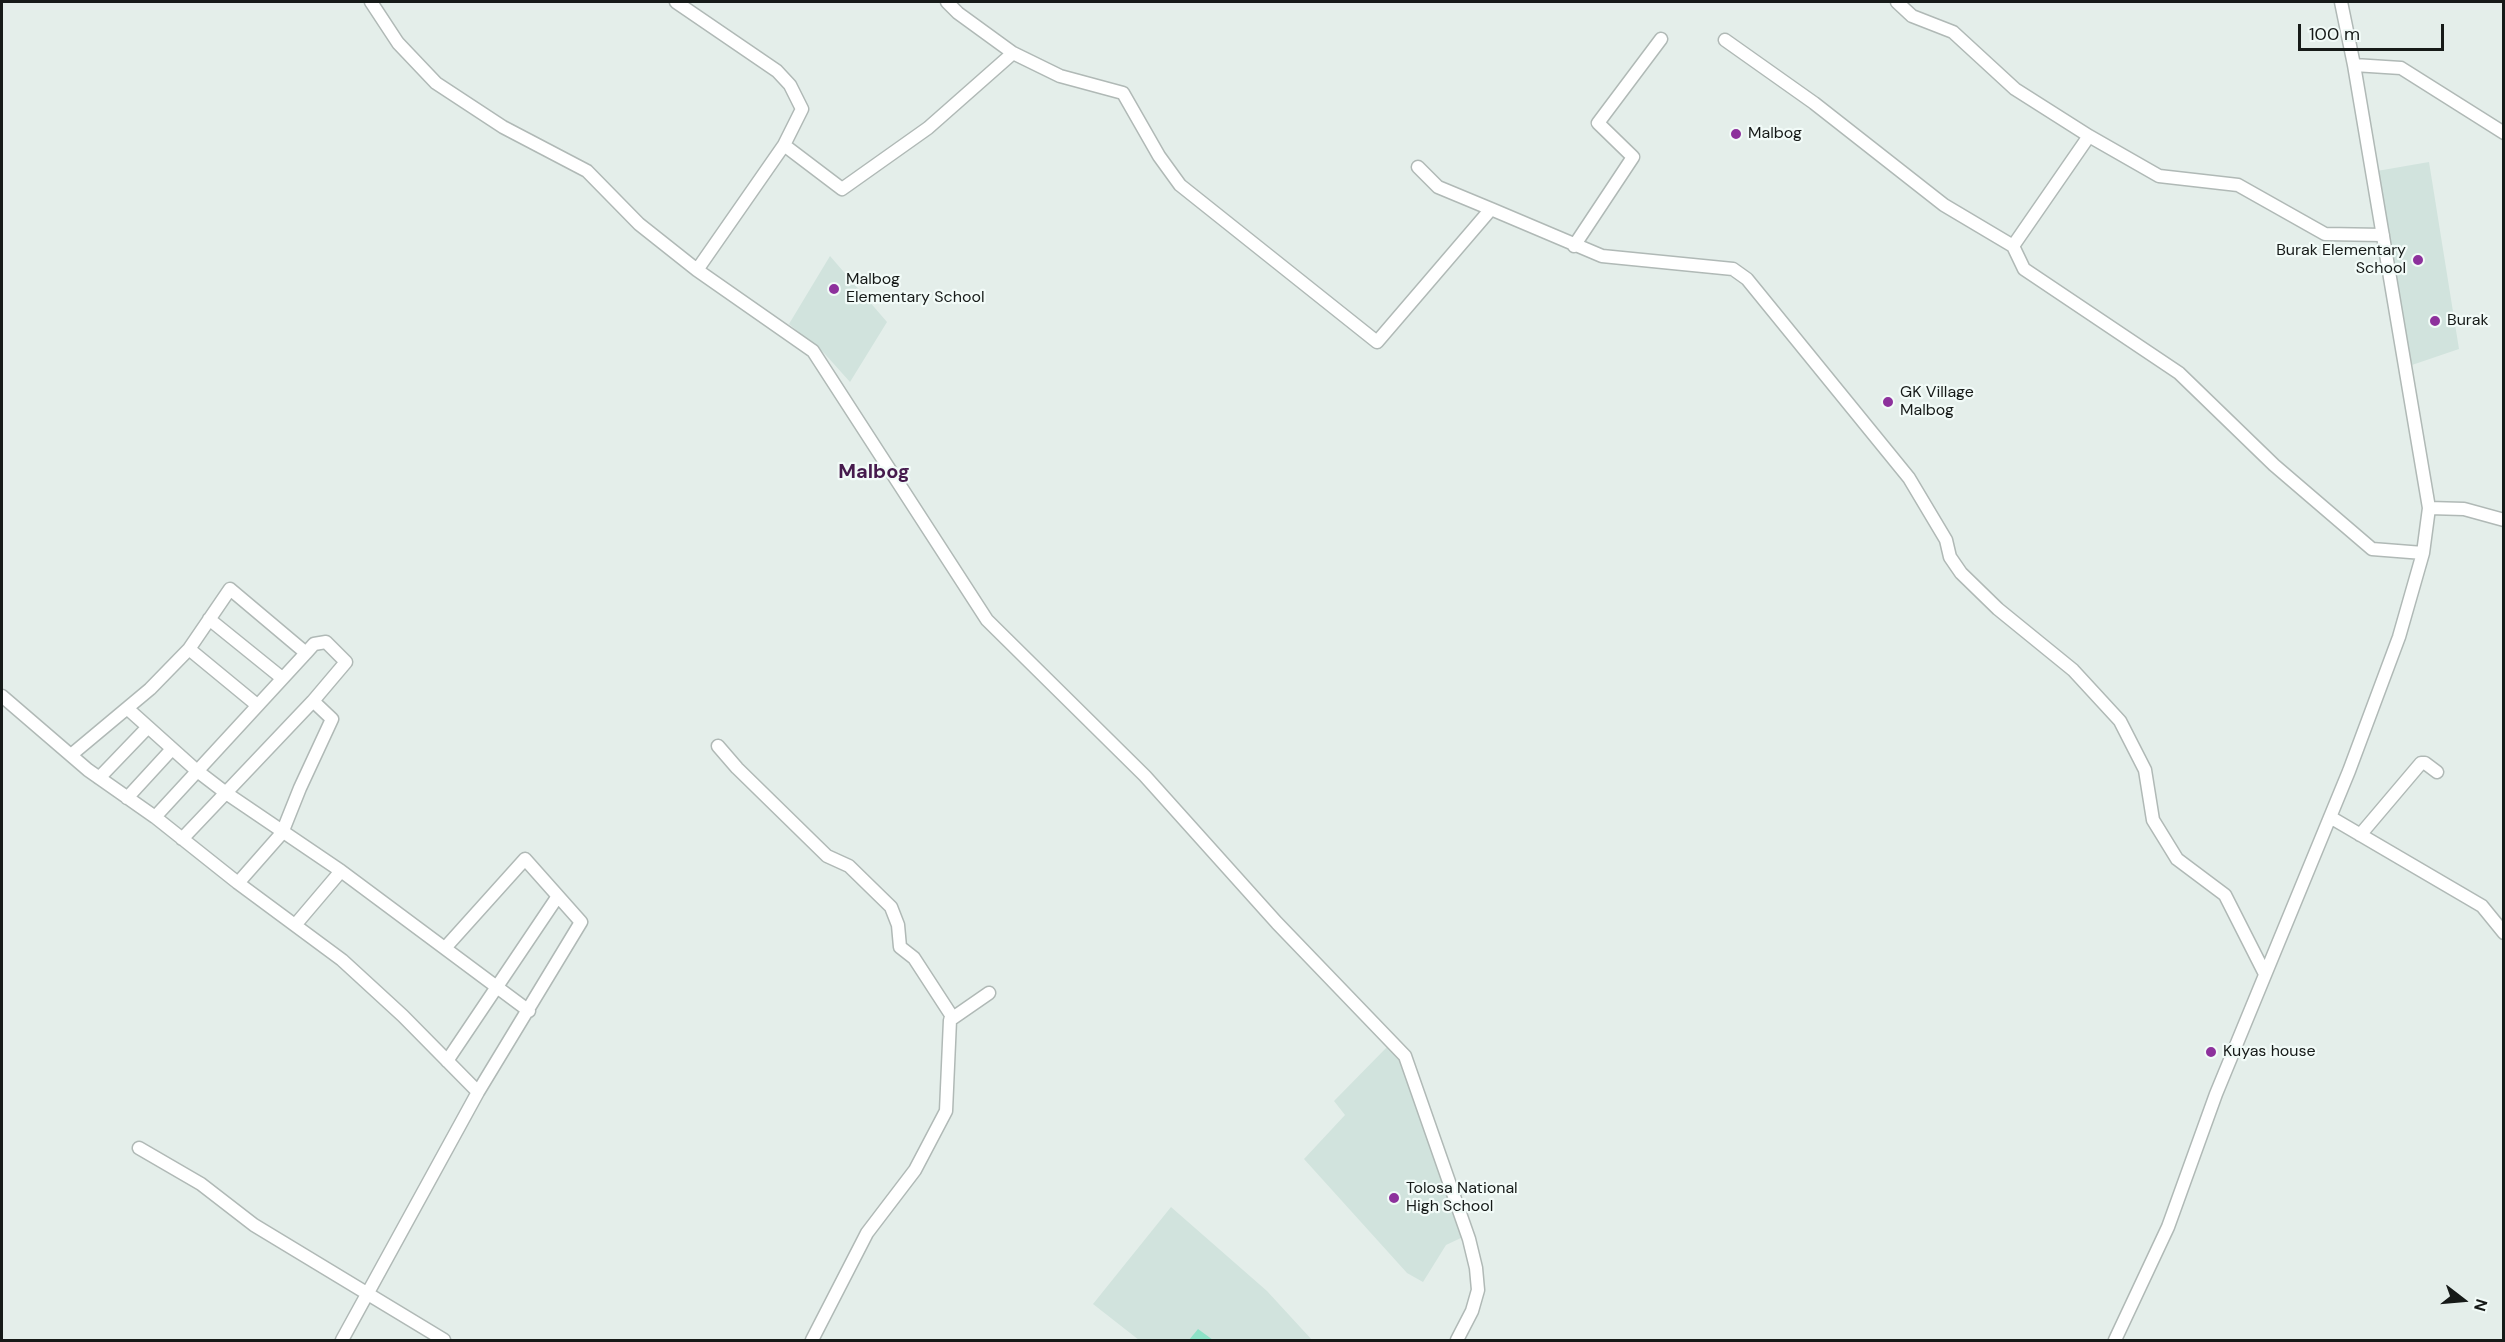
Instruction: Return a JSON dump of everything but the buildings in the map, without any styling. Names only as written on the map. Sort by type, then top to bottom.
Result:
[{"type":"street","points":[[371,2],[399,43],[436,83],[503,127],[587,171],[639,224],[697,270],[813,351],[987,620],[1145,776],[1277,923],[1405,1056],[1469,1239],[1476,1268],[1478,1290],[1472,1311],[1457,1341]]},
{"type":"street","points":[[676,2],[777,71],[790,85],[802,109],[784,145],[697,270]]},
{"type":"street","points":[[947,2],[958,13],[1013,53],[1060,75],[1123,93],[1159,156],[1180,185],[1377,342],[1491,208]]},
{"type":"street","points":[[1897,2],[1912,16],[1953,32],[2015,89],[2089,136],[2159,176],[2238,185],[2325,234],[2383,235]]},
{"type":"street","points":[[2115,1341],[2168,1227],[2216,1094],[2330,817],[2399,637],[2424,553],[2429,508],[2354,65],[2341,2]]},
{"type":"street","points":[[1574,246],[1633,157],[1598,123],[1661,39]]},
{"type":"street","points":[[1725,40],[1814,103],[1944,205],[2013,246],[2024,269],[2179,373],[2274,465],[2372,549],[2424,553]]},
{"type":"street","points":[[784,145],[842,189],[928,129],[1013,53]]},
{"type":"street","points":[[2354,65],[2401,68],[2504,133]]},
{"type":"street","points":[[2013,246],[2089,136]]},
{"type":"street","points":[[1418,167],[1438,187],[1602,256],[1733,269],[1747,279],[1909,478],[1946,540],[1950,557],[1961,573],[1998,609],[2073,670],[2120,721],[2145,770],[2153,820],[2177,859],[2225,896],[2265,974]]},
{"type":"street","points":[[2429,508],[2464,509],[2504,520]]},
{"type":"street","points":[[71,754],[128,709],[189,649],[230,589],[306,653]]},
{"type":"street","points":[[209,619],[282,678]]},
{"type":"street","points":[[155,817],[314,644],[326,642],[346,662],[313,701],[182,839]]},
{"type":"street","points":[[189,649],[257,705]]},
{"type":"street","points":[[2,696],[99,778],[155,817],[238,883],[296,924],[360,974],[478,1092]]},
{"type":"street","points":[[238,883],[282,833],[332,719],[313,701]]},
{"type":"street","points":[[128,709],[196,770],[226,793],[341,871],[529,1011]]},
{"type":"street","points":[[99,778],[148,727]]},
{"type":"street","points":[[717,746],[827,856],[849,866],[891,907],[898,925],[900,947],[914,958],[953,1018]]},
{"type":"street","points":[[127,798],[172,749]]},
{"type":"street","points":[[2360,835],[2421,763],[2426,763],[2437,772]]},
{"type":"street","points":[[2330,817],[2482,906],[2504,933]]},
{"type":"street","points":[[342,1341],[366,1292],[478,1092],[581,922],[525,859],[445,948]]},
{"type":"street","points":[[296,924],[341,871]]},
{"type":"street","points":[[447,1061],[558,896]]},
{"type":"street","points":[[812,1341],[867,1233],[915,1170],[946,1111],[950,1020],[989,993]]},
{"type":"street","points":[[139,1148],[201,1184],[254,1225],[444,1341]]},
{"type":"shaded area","name":"Burak Elementary School","points":[[2429,162],[2459,349],[2409,366],[2377,171]]},
{"type":"shaded area","name":"Malbog Elementary School","points":[[830,256],[887,322],[850,382],[824,353],[789,324]]},
{"type":"shaded area","name":"Tolosa National High School","points":[[1388,1046],[1402,1059],[1463,1237],[1446,1245],[1423,1282],[1407,1273],[1304,1159],[1345,1115],[1334,1101]]},
{"type":"shaded area","points":[[1171,1207],[1267,1291],[1312,1340],[1139,1340],[1093,1304]]},
{"type":"green space","points":[[1198,1329],[1213,1340],[1189,1340]]},
{"type":"place","name":"Malbog","points":[[1736,134]]},
{"type":"place","name":"Burak Elementary School","points":[[2418,260]]},
{"type":"place","name":"Malbog Elementary School","points":[[834,289]]},
{"type":"place","name":"Burak","points":[[2435,321]]},
{"type":"place","name":"GK Village Malbog","points":[[1888,402]]},
{"type":"place","name":"Kuyas house","points":[[2211,1052]]},
{"type":"place","name":"Tolosa National High School","points":[[1394,1198]]},
{"type":"district","name":"Malbog","points":[[874,473]]}]
